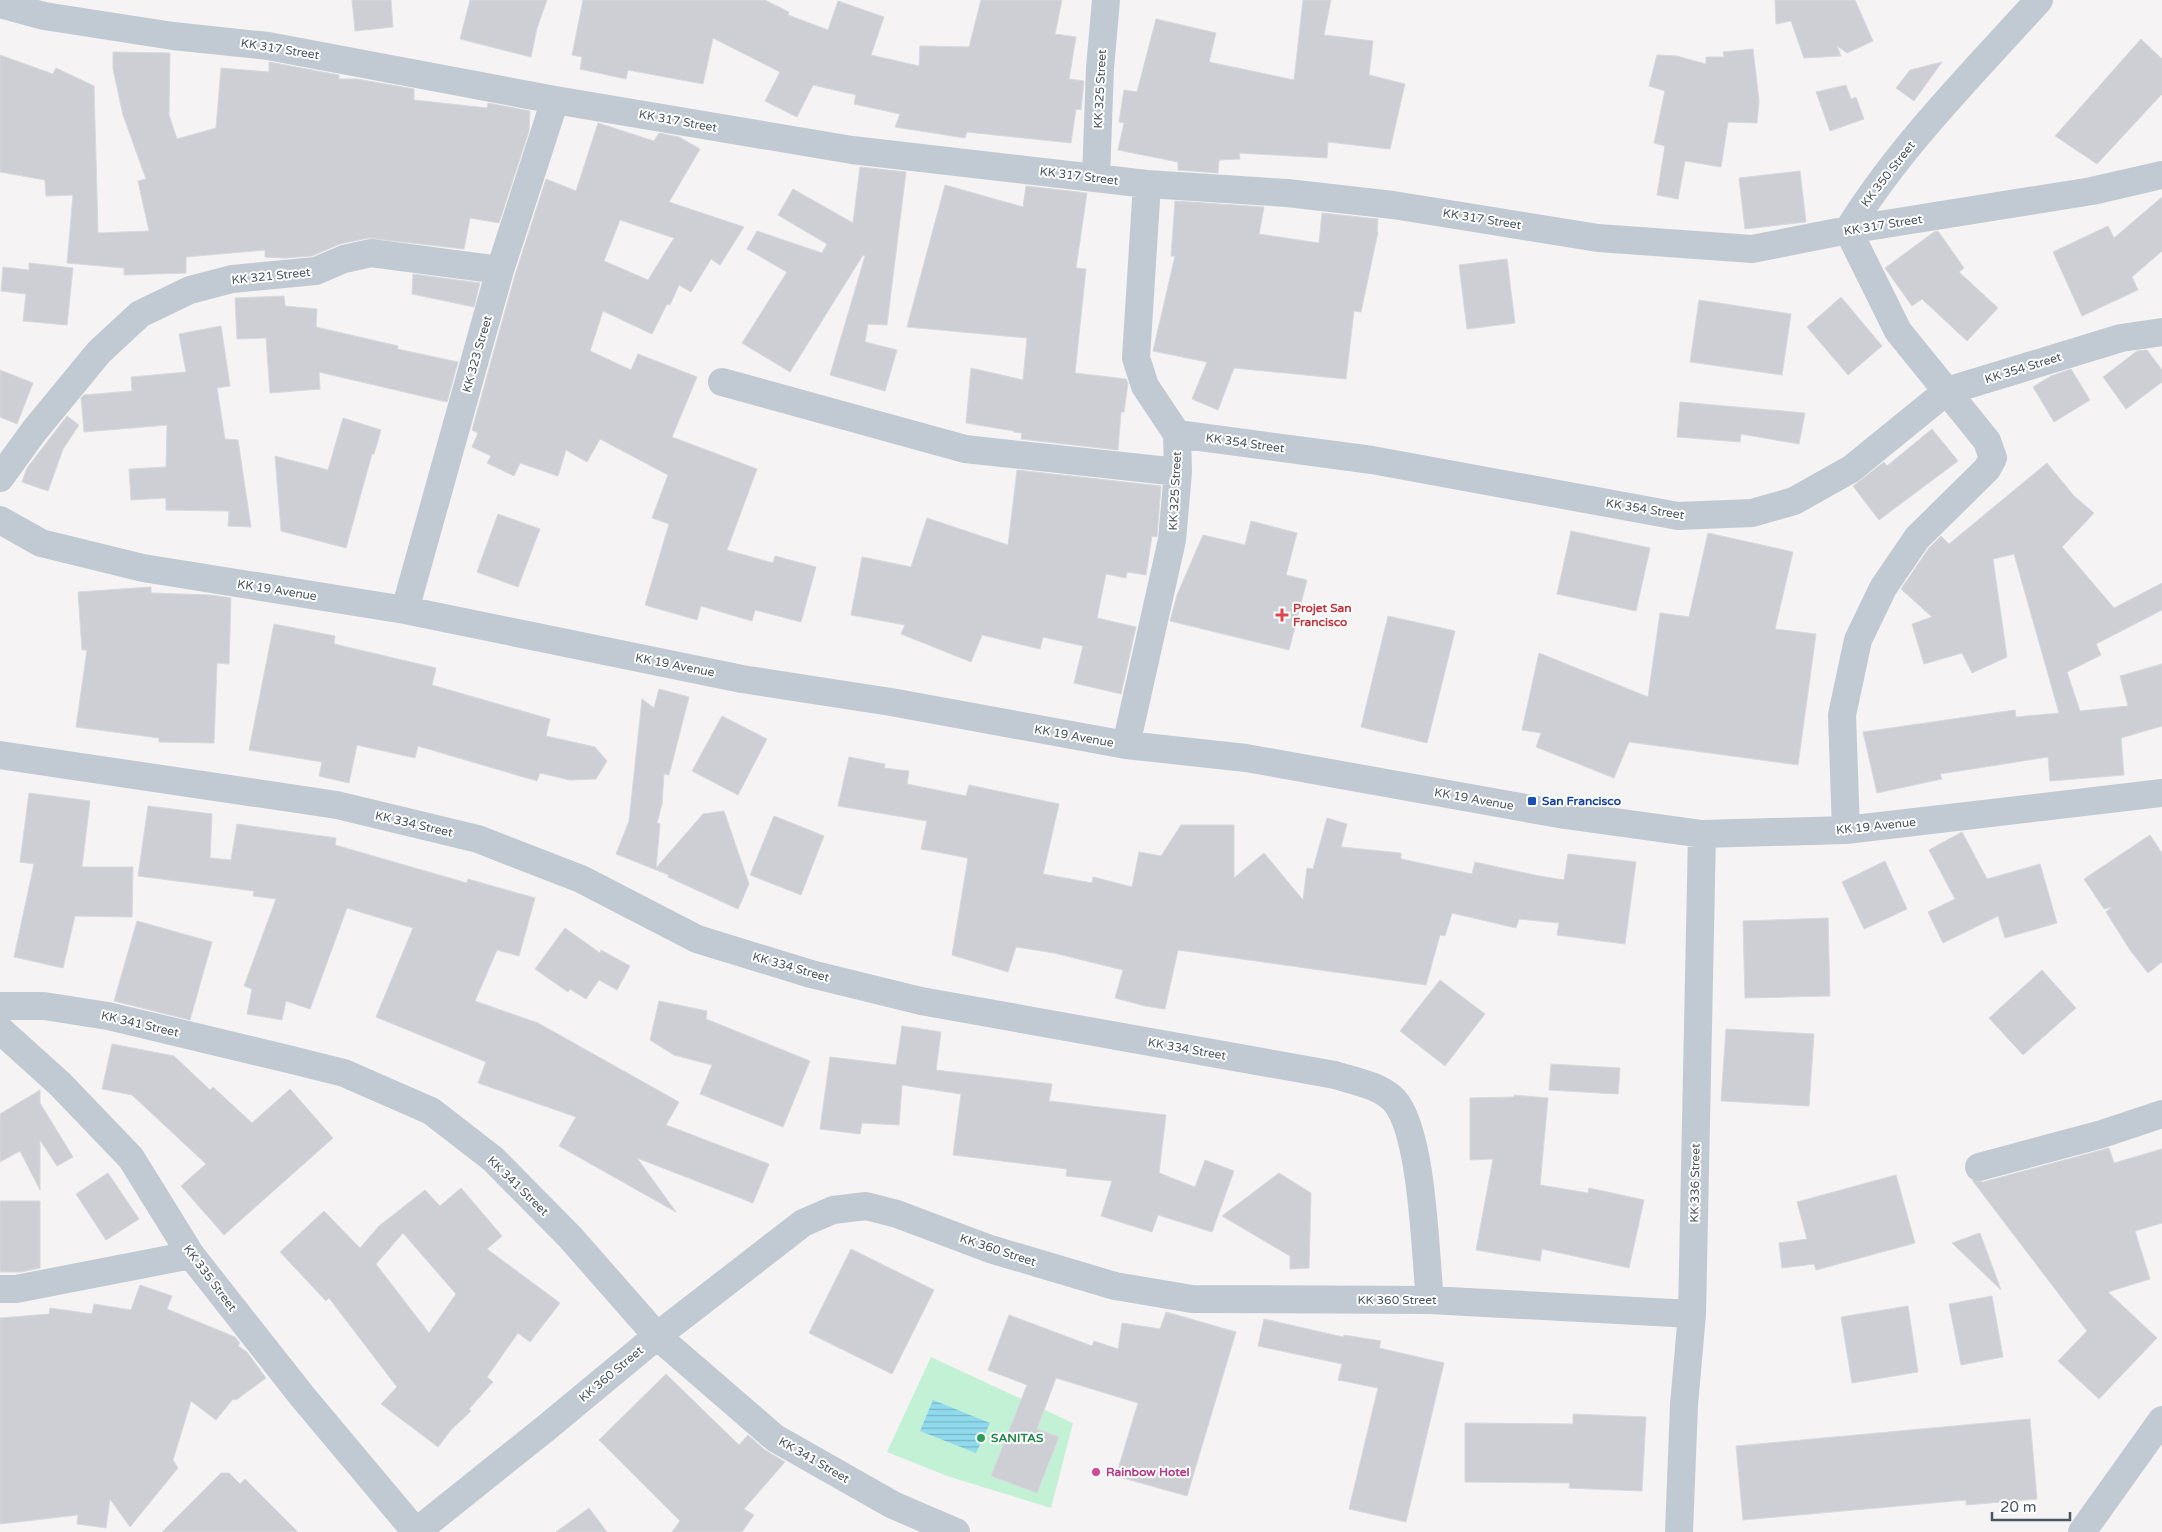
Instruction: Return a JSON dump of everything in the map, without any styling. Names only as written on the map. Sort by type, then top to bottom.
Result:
[{"type":"street","name":"KK 325 Street","points":[[1096,178],[1100,68],[1106,0]]},
{"type":"street","name":"KK 350 Street","points":[[1848,230],[1864,204],[1929,122],[2039,0]]},
{"type":"street","name":"KK 317 Street","points":[[0,4],[44,16],[173,36],[268,46],[555,100],[852,150],[1147,184],[1297,194],[1393,205],[1598,238],[1752,249],[1848,230],[2092,191],[2162,176]]},
{"type":"street","name":"KK 323 Street","points":[[405,610],[500,270],[555,100]]},
{"type":"street","name":"KK 325 Street","points":[[1126,745],[1172,540],[1178,472],[1177,434],[1145,386],[1136,358],[1147,184]]},
{"type":"street","points":[[1846,830],[1842,715],[1858,640],[1883,588],[1917,538],[1987,469],[1993,458],[1986,441],[1898,331],[1848,230]]},
{"type":"street","name":"KK 321 Street","points":[[0,478],[34,431],[99,352],[140,314],[190,290],[232,279],[316,271],[344,259],[371,252],[500,270]]},
{"type":"street","name":"KK 354 Street","points":[[1177,434],[1372,460],[1678,516],[1752,513],[1794,500],[1851,470],[1947,391],[2121,338],[2162,332]]},
{"type":"street","points":[[722,382],[965,449],[1178,472]]},
{"type":"street","name":"KK 19 Avenue","points":[[0,520],[41,543],[143,568],[405,610],[742,679],[890,702],[1126,745],[1246,758],[1565,815],[1702,834],[1846,830],[2162,793]]},
{"type":"street","name":"KK 334 Street","points":[[0,755],[337,806],[478,839],[581,879],[697,939],[811,974],[921,1001],[1335,1075],[1374,1087],[1393,1100],[1402,1112],[1415,1148],[1430,1300]]},
{"type":"street","name":"KK 336 Street","points":[[1679,1532],[1684,1405],[1692,1314],[1702,834]]},
{"type":"street","name":"KK 341 Street","points":[[0,1011],[2,1006],[44,1006],[108,1016],[344,1073],[430,1111],[500,1166],[570,1237],[657,1336],[775,1438],[894,1505],[956,1532]]},
{"type":"street","name":"KK 335 Street","points":[[0,1030],[60,1084],[131,1158],[191,1255],[302,1396],[416,1532]]},
{"type":"street","points":[[1979,1167],[2102,1134],[2162,1114]]},
{"type":"street","name":"KK 360 Street","points":[[416,1532],[657,1336],[803,1223],[833,1210],[866,1206],[897,1214],[990,1249],[1125,1288],[1192,1299],[1430,1300],[1692,1314]]},
{"type":"street","points":[[0,1289],[16,1289],[191,1255]]},
{"type":"street","points":[[2082,1532],[2160,1425]]},
{"type":"green space","name":"SANITAS","points":[[931,1357],[1073,1423],[1051,1508],[950,1477],[887,1452]]},
{"type":"water","points":[[933,1400],[990,1423],[976,1453],[920,1431]]},
{"type":"building","points":[[352,0],[391,0],[393,27],[355,31]]},
{"type":"building","points":[[470,0],[547,0],[537,28],[531,57],[460,39]]},
{"type":"building","points":[[583,0],[765,0],[789,12],[788,15],[828,30],[838,1],[884,17],[871,55],[919,66],[920,46],[969,47],[981,0],[1062,0],[1055,34],[1076,37],[1069,79],[1084,81],[1081,110],[1076,109],[1071,143],[967,132],[965,138],[895,127],[900,114],[854,104],[856,95],[813,85],[797,117],[765,101],[780,72],[713,38],[703,84],[628,70],[626,79],[580,69],[582,57],[572,55]]},
{"type":"building","points":[[1303,0],[1331,0],[1324,35],[1373,41],[1369,75],[1405,84],[1390,149],[1328,142],[1327,158],[1239,153],[1240,159],[1219,160],[1218,173],[1178,170],[1178,162],[1118,150],[1124,123],[1119,122],[1124,90],[1137,92],[1156,19],[1216,33],[1209,62],[1294,80]]},
{"type":"building","points":[[1775,0],[1855,0],[1873,41],[1847,53],[1837,46],[1841,56],[1804,58],[1791,21],[1776,24]]},
{"type":"building","points":[[2141,39],[2162,59],[2162,94],[2097,164],[2055,136]]},
{"type":"building","points":[[1753,49],[1759,101],[1757,123],[1728,122],[1721,167],[1685,161],[1678,199],[1657,195],[1665,146],[1654,143],[1665,91],[1649,86],[1657,55],[1677,56],[1706,64],[1706,57],[1724,57],[1723,52]]},
{"type":"building","points":[[113,52],[170,53],[169,115],[177,139],[216,128],[221,68],[269,72],[269,62],[339,75],[339,79],[357,79],[414,89],[414,100],[487,108],[488,103],[530,111],[529,131],[499,223],[470,218],[464,249],[368,238],[340,244],[312,256],[265,257],[265,250],[186,257],[186,273],[124,275],[124,268],[67,263],[73,195],[46,196],[45,180],[0,172],[0,55],[53,74],[56,68],[94,86],[98,233],[149,231],[138,181],[146,179],[123,115],[113,69]]},
{"type":"building","points":[[1942,62],[1914,101],[1896,88],[1910,70]]},
{"type":"building","points":[[1846,85],[1851,99],[1856,97],[1864,119],[1830,131],[1816,92]]},
{"type":"building","points":[[598,123],[654,141],[659,133],[679,137],[700,149],[669,202],[744,227],[720,265],[711,259],[691,292],[679,285],[670,305],[667,304],[652,334],[603,311],[590,351],[631,370],[638,354],[697,377],[672,437],[757,469],[727,550],[773,563],[775,556],[816,567],[801,622],[755,610],[752,621],[701,606],[697,620],[645,605],[669,524],[652,518],[668,475],[600,439],[587,462],[566,450],[558,476],[520,463],[514,476],[487,463],[491,456],[472,447],[478,433],[472,430],[515,275],[546,179],[576,191]],"holes":[[[620,220],[674,238],[648,280],[604,261]]]},
{"type":"building","points":[[860,167],[906,172],[887,325],[868,324],[865,342],[897,350],[885,391],[830,375],[865,256],[863,255],[790,372],[742,343],[787,272],[747,249],[757,231],[822,253],[827,244],[778,215],[793,189],[853,223]]},
{"type":"building","points":[[1800,171],[1806,222],[1745,229],[1739,178]]},
{"type":"building","points":[[945,185],[1023,207],[1026,186],[1087,193],[1076,268],[1086,269],[1075,373],[1126,379],[1128,383],[1124,412],[1121,412],[1118,450],[1021,439],[1022,433],[966,423],[971,368],[1023,380],[1027,338],[907,327]]},
{"type":"building","points":[[2162,197],[2162,251],[2132,277],[2138,290],[2082,316],[2053,252],[2108,226],[2114,238]]},
{"type":"building","points":[[1175,201],[1264,207],[1259,234],[1319,243],[1322,213],[1378,219],[1378,232],[1361,312],[1354,311],[1346,379],[1234,368],[1218,410],[1192,399],[1207,362],[1153,351],[1175,256],[1171,256]]},
{"type":"building","points":[[1938,231],[1964,268],[1959,272],[1998,308],[1967,341],[1922,299],[1912,306],[1885,268]]},
{"type":"building","points":[[1507,259],[1515,323],[1467,329],[1459,265]]},
{"type":"building","points":[[29,263],[73,268],[67,325],[23,321],[26,294],[1,291],[3,267],[29,270]]},
{"type":"building","points":[[413,274],[480,283],[474,307],[412,294]]},
{"type":"building","points":[[284,296],[285,306],[317,309],[316,327],[398,346],[397,349],[458,362],[447,402],[319,372],[320,389],[270,393],[266,338],[237,339],[235,298]]},
{"type":"building","points":[[1841,297],[1882,346],[1848,375],[1807,327]]},
{"type":"building","points":[[1699,300],[1791,314],[1782,375],[1690,362]]},
{"type":"building","points":[[221,326],[230,386],[217,388],[225,439],[238,440],[251,527],[228,526],[229,511],[166,510],[166,498],[131,500],[129,469],[166,467],[167,425],[84,432],[81,398],[84,395],[132,391],[131,377],[186,372],[179,334]]},
{"type":"building","points":[[2147,350],[2162,370],[2162,382],[2126,409],[2103,377],[2137,351]]},
{"type":"building","points":[[2071,369],[2090,400],[2054,422],[2033,387],[2051,376]]},
{"type":"building","points":[[0,370],[33,383],[17,424],[0,417]]},
{"type":"building","points":[[1680,402],[1805,413],[1799,444],[1741,434],[1740,442],[1677,437]]},
{"type":"building","points":[[67,416],[79,425],[63,449],[48,491],[22,482],[27,468]]},
{"type":"building","points":[[343,418],[381,430],[374,454],[372,454],[346,548],[281,531],[275,456],[328,470]]},
{"type":"building","points":[[1932,429],[1958,461],[1879,520],[1853,486],[1884,462],[1887,466]]},
{"type":"building","points":[[2047,463],[2074,496],[2094,513],[2062,547],[2114,608],[2162,583],[2162,610],[2096,644],[2101,655],[2067,672],[2080,711],[2128,706],[2120,676],[2162,664],[2162,726],[2121,738],[2124,775],[2050,781],[2048,757],[1940,774],[1942,779],[1877,793],[1863,732],[2015,710],[2016,717],[2059,713],[2014,554],[1993,559],[2007,657],[1972,673],[1962,653],[1924,664],[1912,624],[1932,617],[1901,589],[1929,548],[1941,536],[1949,544]]},
{"type":"building","points":[[1017,470],[1161,486],[1157,537],[1152,536],[1146,575],[1127,572],[1126,578],[1106,574],[1097,618],[1136,627],[1121,694],[1074,683],[1083,646],[1043,637],[1040,649],[982,635],[971,662],[901,634],[905,625],[851,615],[862,557],[911,567],[927,518],[1008,545]]},
{"type":"building","points":[[498,514],[540,529],[518,587],[477,572]]},
{"type":"building","points":[[1251,521],[1297,533],[1286,575],[1307,580],[1289,650],[1170,621],[1177,595],[1203,535],[1245,545]]},
{"type":"building","points":[[1571,531],[1650,548],[1636,611],[1557,594]]},
{"type":"building","points":[[1708,533],[1793,552],[1775,629],[1816,634],[1798,765],[1629,742],[1614,778],[1536,747],[1541,733],[1522,730],[1539,653],[1648,697],[1660,613],[1689,617]]},
{"type":"building","points":[[151,587],[151,593],[211,595],[231,598],[229,664],[217,663],[214,743],[159,742],[159,738],[76,727],[87,650],[82,650],[78,592]]},
{"type":"building","points":[[1388,616],[1455,631],[1427,743],[1361,727]]},
{"type":"building","points":[[274,624],[335,636],[334,644],[436,668],[432,685],[550,719],[546,736],[595,747],[607,761],[596,779],[570,780],[540,773],[537,781],[418,746],[415,758],[357,745],[349,783],[319,776],[322,762],[249,750]]},
{"type":"building","points":[[659,689],[689,697],[669,775],[664,774],[662,804],[657,823],[660,824],[656,868],[703,814],[724,811],[749,884],[738,909],[668,877],[669,875],[616,854],[629,821],[642,699],[654,708]]},
{"type":"building","points":[[722,716],[767,739],[738,795],[692,771]]},
{"type":"building","points":[[849,757],[885,764],[884,768],[909,771],[907,784],[966,796],[969,785],[1059,804],[1043,874],[1092,883],[1093,877],[1132,887],[1139,852],[1161,856],[1181,825],[1234,825],[1234,878],[1264,853],[1303,900],[1307,868],[1313,869],[1327,818],[1347,824],[1341,847],[1401,853],[1401,859],[1472,874],[1475,862],[1564,880],[1568,854],[1636,862],[1625,944],[1557,935],[1559,923],[1519,919],[1516,928],[1452,913],[1445,936],[1440,935],[1426,985],[1178,950],[1165,1009],[1145,1006],[1115,998],[1123,970],[1054,953],[1016,947],[1008,972],[952,955],[968,858],[921,849],[927,821],[838,806]]},
{"type":"building","points":[[29,793],[90,801],[82,867],[133,867],[132,917],[75,916],[63,968],[14,957],[34,864],[20,862]]},
{"type":"building","points":[[148,806],[212,814],[210,858],[231,860],[237,824],[336,838],[335,845],[467,883],[468,879],[535,898],[519,956],[497,950],[475,1001],[538,1023],[679,1102],[666,1125],[769,1164],[753,1203],[637,1158],[676,1212],[559,1146],[576,1117],[478,1083],[486,1062],[376,1017],[413,928],[347,908],[310,1009],[286,1001],[282,1020],[247,1014],[252,989],[244,986],[276,899],[253,896],[254,891],[138,876]]},
{"type":"building","points":[[774,816],[824,836],[801,895],[750,875]]},
{"type":"building","points":[[1962,832],[1987,879],[2040,864],[2057,923],[2005,938],[1998,916],[1943,943],[1928,912],[1955,899],[1929,850]]},
{"type":"building","points":[[2150,835],[2162,853],[2162,962],[2148,973],[2130,950],[2106,912],[2112,907],[2104,909],[2084,879]]},
{"type":"building","points":[[1885,861],[1907,909],[1864,929],[1842,882]]},
{"type":"building","points":[[1828,918],[1830,996],[1745,998],[1743,921]]},
{"type":"building","points":[[137,921],[212,942],[190,1020],[114,1001]]},
{"type":"building","points":[[565,928],[600,953],[601,950],[630,966],[617,990],[599,980],[586,999],[570,989],[568,992],[535,969]]},
{"type":"building","points":[[2042,970],[2076,1008],[2023,1055],[1989,1018]]},
{"type":"building","points":[[1440,980],[1485,1014],[1445,1066],[1400,1031]]},
{"type":"building","points":[[659,1001],[707,1011],[706,1019],[810,1061],[783,1127],[700,1094],[712,1065],[674,1055],[650,1040]]},
{"type":"building","points":[[902,1026],[941,1032],[936,1070],[1052,1084],[1049,1101],[1166,1115],[1159,1173],[1195,1187],[1205,1160],[1234,1171],[1212,1232],[1158,1215],[1152,1232],[1101,1216],[1112,1181],[1066,1176],[1067,1169],[953,1155],[961,1094],[902,1085],[899,1125],[862,1123],[860,1134],[820,1129],[830,1057],[896,1065]]},
{"type":"building","points":[[1726,1029],[1814,1034],[1809,1106],[1721,1101]]},
{"type":"building","points":[[112,1044],[174,1056],[210,1090],[213,1087],[252,1123],[290,1089],[333,1138],[224,1235],[181,1186],[206,1164],[132,1095],[102,1089]]},
{"type":"building","points":[[1551,1064],[1620,1068],[1618,1094],[1549,1090]]},
{"type":"building","points":[[40,1090],[40,1103],[73,1157],[57,1166],[40,1140],[40,1190],[20,1151],[0,1162],[0,1114]]},
{"type":"building","points":[[1514,1095],[1548,1098],[1540,1185],[1588,1193],[1589,1188],[1644,1200],[1629,1268],[1542,1249],[1540,1261],[1476,1250],[1493,1159],[1470,1160],[1470,1098],[1514,1097]]},
{"type":"building","points":[[2109,1148],[2114,1163],[2162,1149],[2162,1223],[2135,1231],[2150,1279],[2108,1292],[2157,1338],[2099,1399],[2058,1361],[2087,1331],[1972,1180],[1983,1182]]},
{"type":"building","points":[[108,1173],[139,1219],[106,1240],[76,1194]]},
{"type":"building","points":[[1279,1173],[1311,1193],[1309,1268],[1290,1269],[1290,1256],[1222,1216]]},
{"type":"building","points":[[1896,1175],[1915,1243],[1816,1270],[1814,1264],[1782,1268],[1779,1243],[1807,1239],[1797,1202]]},
{"type":"building","points":[[461,1188],[502,1236],[487,1249],[560,1303],[530,1342],[518,1333],[487,1377],[493,1382],[469,1409],[471,1411],[451,1430],[438,1447],[381,1404],[397,1387],[329,1298],[326,1301],[280,1252],[324,1211],[360,1248],[379,1226],[425,1190],[440,1206]],"holes":[[[403,1233],[456,1294],[429,1333],[376,1264]]]},
{"type":"building","points":[[0,1201],[40,1201],[40,1268],[21,1272],[0,1272]]},
{"type":"building","points":[[1980,1233],[2001,1290],[1952,1243]]},
{"type":"building","points":[[851,1249],[934,1290],[892,1374],[809,1333]]},
{"type":"building","points":[[140,1285],[172,1296],[167,1309],[235,1337],[240,1343],[238,1346],[247,1352],[266,1378],[236,1400],[233,1399],[216,1420],[191,1401],[173,1460],[178,1468],[130,1527],[110,1499],[106,1528],[77,1524],[78,1515],[0,1524],[0,1318],[49,1314],[50,1308],[92,1314],[94,1304],[131,1310]]},
{"type":"building","points":[[1992,1296],[2003,1357],[1961,1365],[1949,1304]]},
{"type":"building","points":[[1908,1306],[1918,1372],[1852,1383],[1841,1317]]},
{"type":"building","points":[[1166,1312],[1236,1332],[1187,1496],[1116,1476],[1138,1403],[1056,1378],[1037,1429],[1059,1437],[1037,1493],[991,1476],[1027,1385],[988,1370],[1009,1315],[1092,1346],[1094,1341],[1118,1349],[1122,1323],[1160,1329]]},
{"type":"building","points":[[1264,1319],[1343,1337],[1344,1335],[1381,1341],[1379,1348],[1444,1363],[1406,1522],[1349,1509],[1378,1388],[1338,1380],[1342,1364],[1258,1346]]},
{"type":"building","points":[[666,1374],[739,1445],[748,1435],[765,1450],[785,1462],[744,1509],[754,1515],[742,1532],[672,1532],[680,1521],[599,1440]]},
{"type":"building","points":[[1573,1414],[1646,1417],[1642,1491],[1569,1488],[1570,1483],[1465,1482],[1465,1423],[1573,1424]]},
{"type":"building","points":[[2030,1419],[2037,1499],[1966,1505],[1966,1500],[1743,1520],[1736,1446]]},
{"type":"building","points":[[221,1473],[229,1473],[240,1484],[245,1479],[298,1532],[162,1532]]},
{"type":"building","points":[[589,1508],[607,1532],[556,1532]]},
{"type":"place","name":"Projet San Francisco","points":[[1282,615]]},
{"type":"place","name":"San Francisco","points":[[1532,801]]},
{"type":"place","name":"SANITAS","points":[[981,1438]]},
{"type":"place","name":"Rainbow Hotel","points":[[1096,1472]]}]
